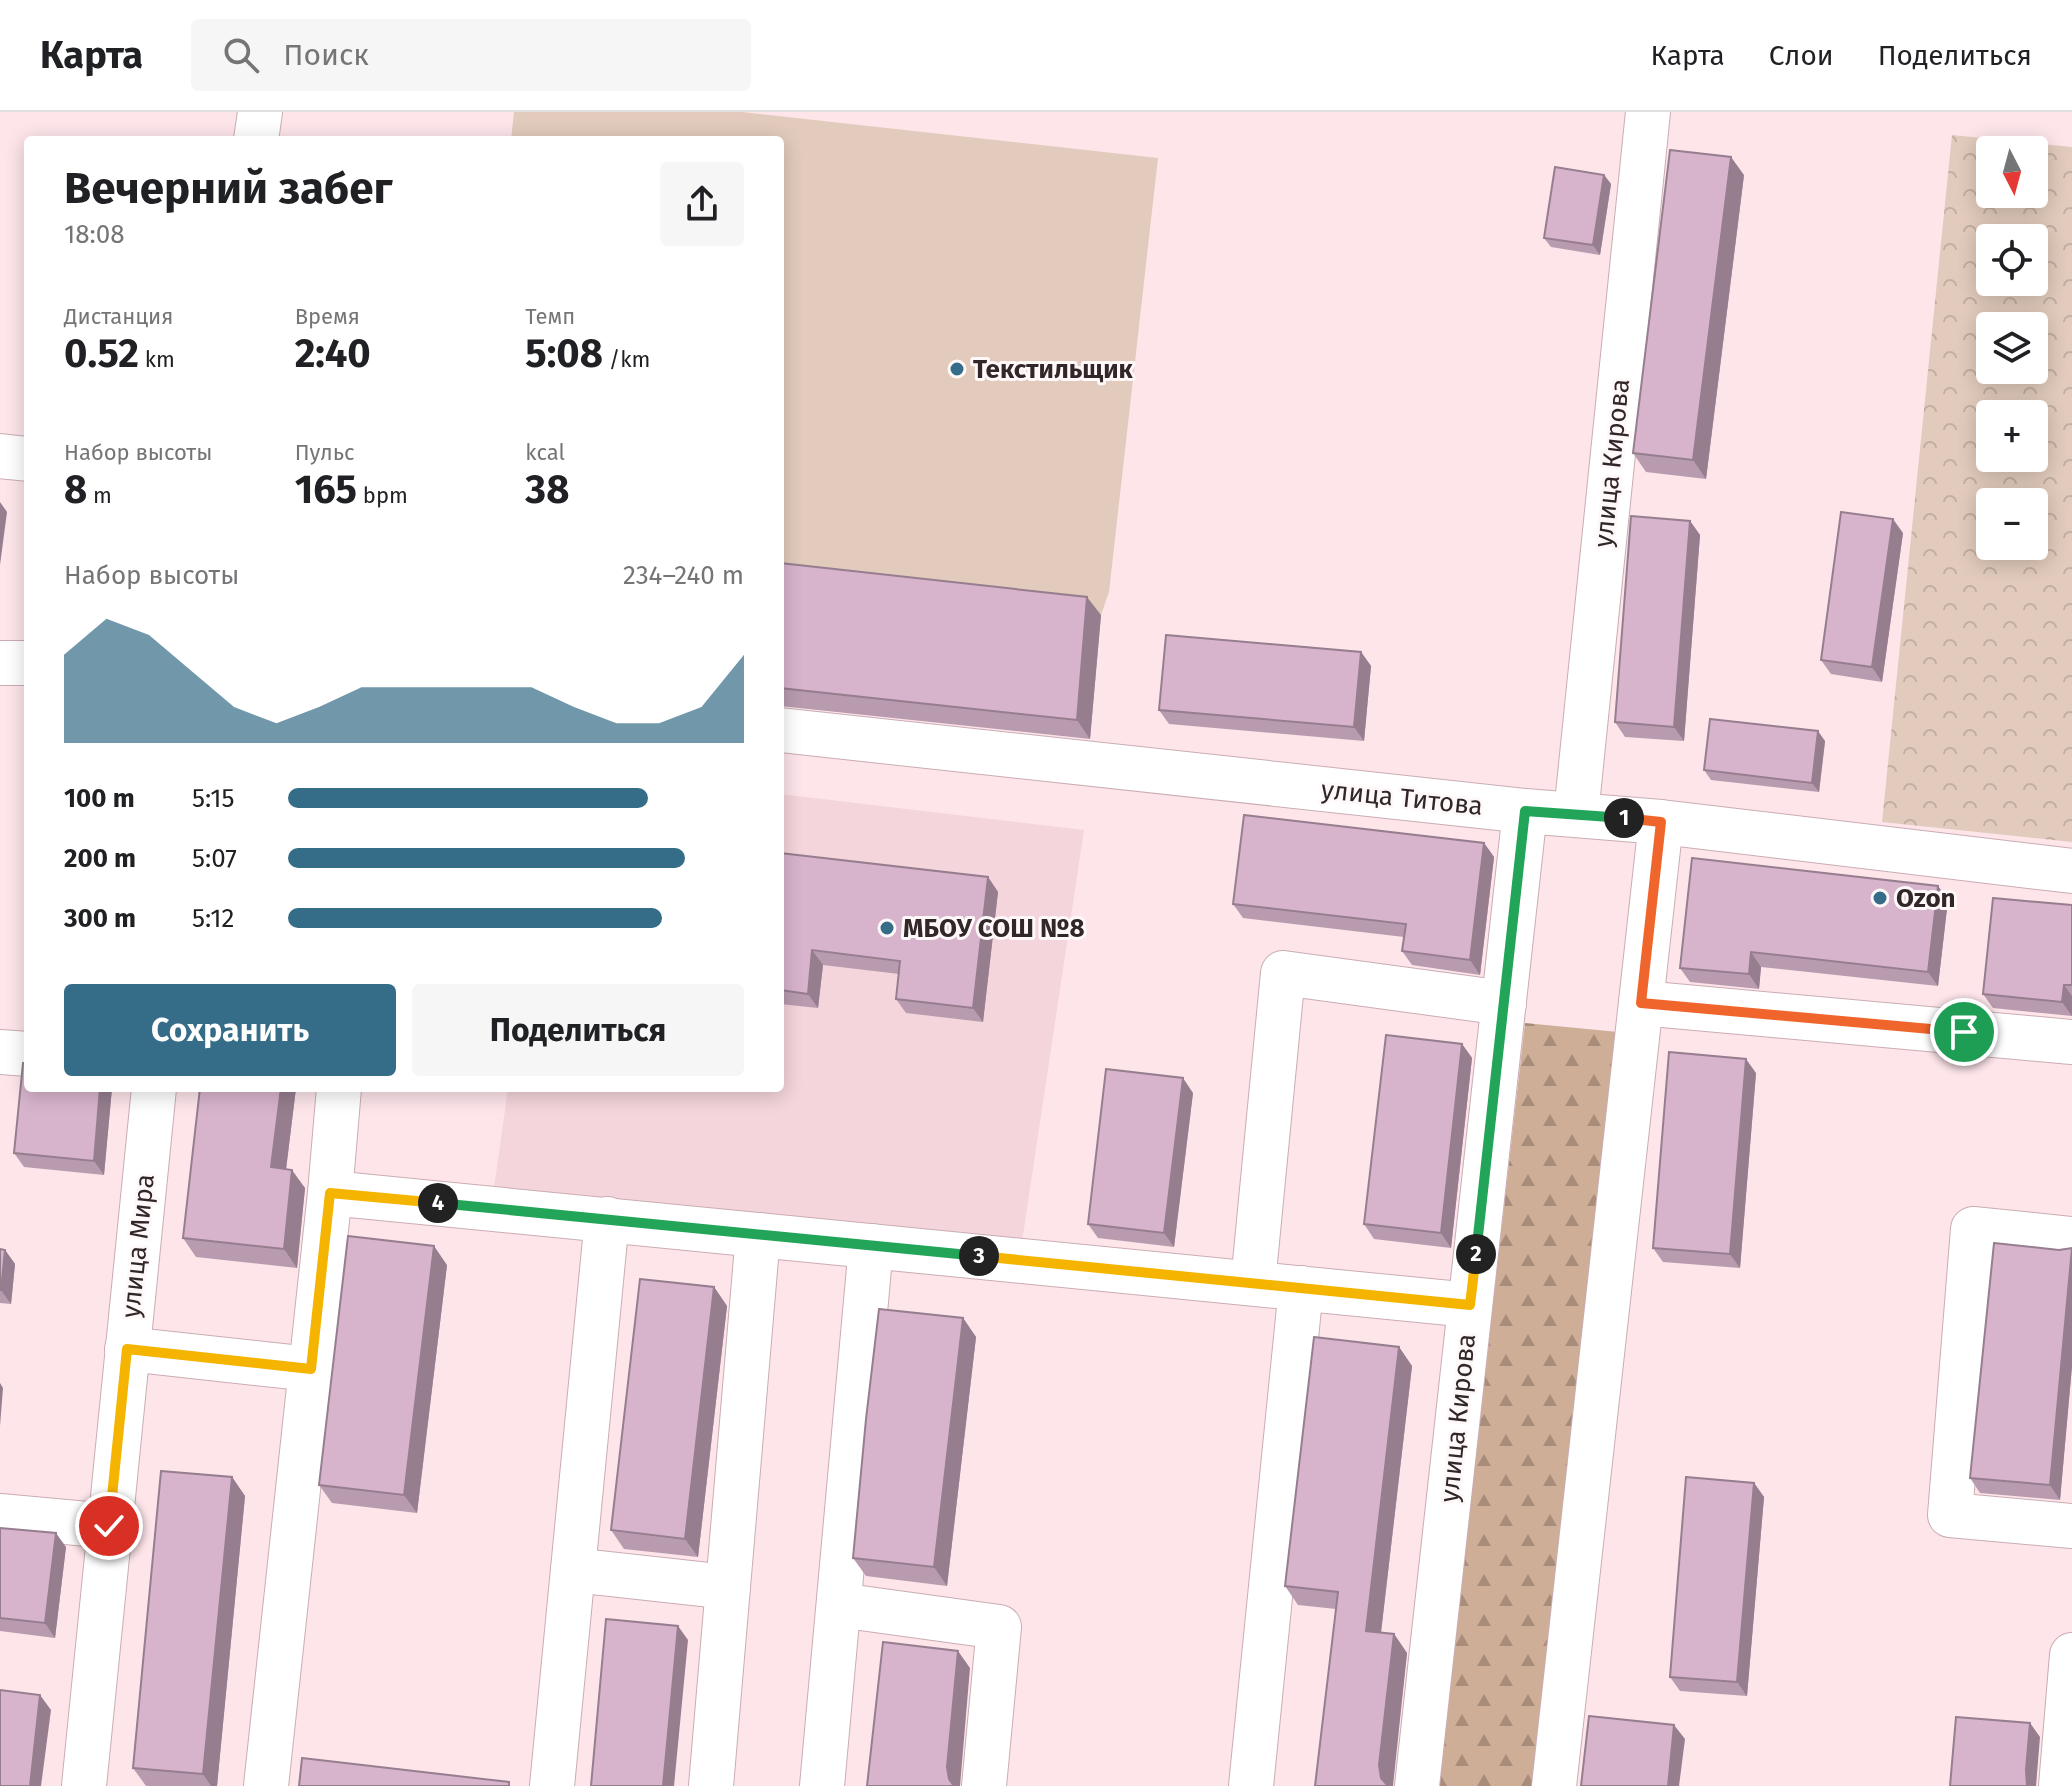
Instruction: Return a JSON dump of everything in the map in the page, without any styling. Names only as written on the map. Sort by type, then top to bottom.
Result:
[{"type":"street","points":[[257,136],[260,112]]},
{"type":"street","name":"улица Кирова","points":[[1576,814],[1648,112]]},
{"type":"street","points":[[0,456],[24,459]]},
{"type":"street","points":[[0,663],[24,663]]},
{"type":"street","name":"улица Титова","points":[[784,730],[1525,811],[1661,822],[2072,871]]},
{"type":"street","name":"улица Кирова","points":[[1417,1786],[1525,811]]},
{"type":"street","points":[[1554,1786],[1661,822]]},
{"type":"street","points":[[1253,1283],[1283,973],[1504,1003]]},
{"type":"street","points":[[1641,1003],[2072,1042]]},
{"type":"street","points":[[0,1052],[24,1054]]},
{"type":"street","name":"улица Мира","points":[[84,1786],[154,1092]]},
{"type":"street","points":[[266,1786],[339,1092]]},
{"type":"street","points":[[330,1193],[1470,1305]]},
{"type":"street","points":[[552,1786],[607,1219]]},
{"type":"street","points":[[2072,1239],[1973,1229],[1950,1515],[2072,1526]]},
{"type":"street","points":[[711,1786],[758,1235]]},
{"type":"street","points":[[822,1786],[871,1246]]},
{"type":"street","points":[[1251,1786],[1301,1288]]},
{"type":"street","points":[[127,1349],[311,1369]]},
{"type":"street","points":[[0,1516],[109,1526]]},
{"type":"street","points":[[573,1570],[728,1587]]},
{"type":"street","points":[[839,1605],[999,1627],[984,1786]]},
{"type":"street","points":[[2061,1786],[2069,1736],[2072,1655]]},
{"type":"shaded area","points":[[784,794],[1084,830],[1018,1268],[491,1210],[507,1092],[784,1092]]},
{"type":"green space","name":"Текстильщик","points":[[514,112],[742,112],[1158,158],[1109,592],[1101,615],[784,580],[784,136],[511,136]]},
{"type":"green space","points":[[1952,135],[1976,137],[1976,208],[2048,208],[2048,145],[2072,147],[2072,842],[1882,822]]},
{"type":"green space","points":[[1525,1023],[1618,1032],[1535,1786],[1438,1786]]},
{"type":"building","points":[[1670,150],[1731,157],[1693,460],[1633,453]]},
{"type":"building","points":[[1555,167],[1604,175],[1593,245],[1544,238]]},
{"type":"building","points":[[1841,512],[1893,519],[1872,667],[1821,660]]},
{"type":"building","points":[[1631,516],[1690,521],[1674,727],[1615,722]]},
{"type":"building","points":[[784,563],[1087,597],[1077,720],[784,688]]},
{"type":"building","points":[[1166,635],[1361,652],[1354,727],[1159,710]]},
{"type":"building","points":[[1710,719],[1818,731],[1812,783],[1704,770]]},
{"type":"building","points":[[1244,815],[1484,843],[1470,960],[1402,951],[1406,924],[1233,904]]},
{"type":"building","name":"МБОУ СОШ №8","points":[[784,853],[988,877],[973,1008],[896,999],[900,961],[812,950],[808,994],[784,991]]},
{"type":"building","points":[[1692,858],[1938,886],[1928,972],[1751,952],[1749,974],[1680,968]]},
{"type":"building","points":[[1993,898],[2072,905],[2072,985],[2064,985],[2062,1002],[1983,994]]},
{"type":"building","points":[[1386,1035],[1462,1044],[1441,1233],[1364,1224]]},
{"type":"building","points":[[1669,1052],[1746,1059],[1730,1254],[1653,1248]]},
{"type":"building","points":[[23,1063],[24,1092],[100,1092],[94,1161],[14,1153]]},
{"type":"building","points":[[1106,1069],[1183,1078],[1164,1233],[1088,1224]]},
{"type":"building","points":[[200,1092],[280,1092],[271,1167],[292,1170],[284,1249],[183,1238]]},
{"type":"building","points":[[348,1236],[434,1246],[404,1495],[319,1485]]},
{"type":"building","points":[[1994,1243],[2059,1250],[2072,1248],[2050,1485],[1970,1478]]},
{"type":"building","points":[[0,1249],[5,1250],[1,1290],[0,1290]]},
{"type":"building","points":[[640,1279],[714,1287],[685,1539],[611,1530]]},
{"type":"building","points":[[879,1309],[963,1318],[934,1567],[853,1558]]},
{"type":"building","points":[[1314,1337],[1399,1347],[1366,1631],[1394,1634],[1379,1765],[1381,1778],[1388,1786],[1315,1786],[1338,1592],[1285,1586]]},
{"type":"building","points":[[161,1471],[232,1477],[203,1774],[133,1768]]},
{"type":"building","points":[[1686,1477],[1754,1483],[1737,1682],[1670,1677]]},
{"type":"building","points":[[0,1528],[56,1533],[45,1623],[0,1618]]},
{"type":"building","points":[[606,1619],[678,1626],[663,1786],[591,1786]]},
{"type":"building","points":[[883,1642],[958,1651],[947,1767],[954,1786],[867,1786]]},
{"type":"building","points":[[0,1690],[40,1695],[30,1786],[0,1786]]},
{"type":"building","points":[[1589,1716],[1674,1725],[1668,1786],[1581,1786]]},
{"type":"building","points":[[1956,1717],[2030,1723],[2027,1786],[1950,1786]]},
{"type":"building","points":[[302,1758],[509,1782],[509,1786],[299,1786]]},
{"type":"place","name":"Текстильщик","points":[[957,369]]},
{"type":"place","name":"Ozon","points":[[1880,898]]},
{"type":"place","name":"МБОУ СОШ №8","points":[[887,928]]},
{"type":"route","points":[[109,1526],[127,1349],[311,1369],[330,1193],[1470,1305],[1525,811],[1661,822],[1641,1003],[1964,1032]]}]
